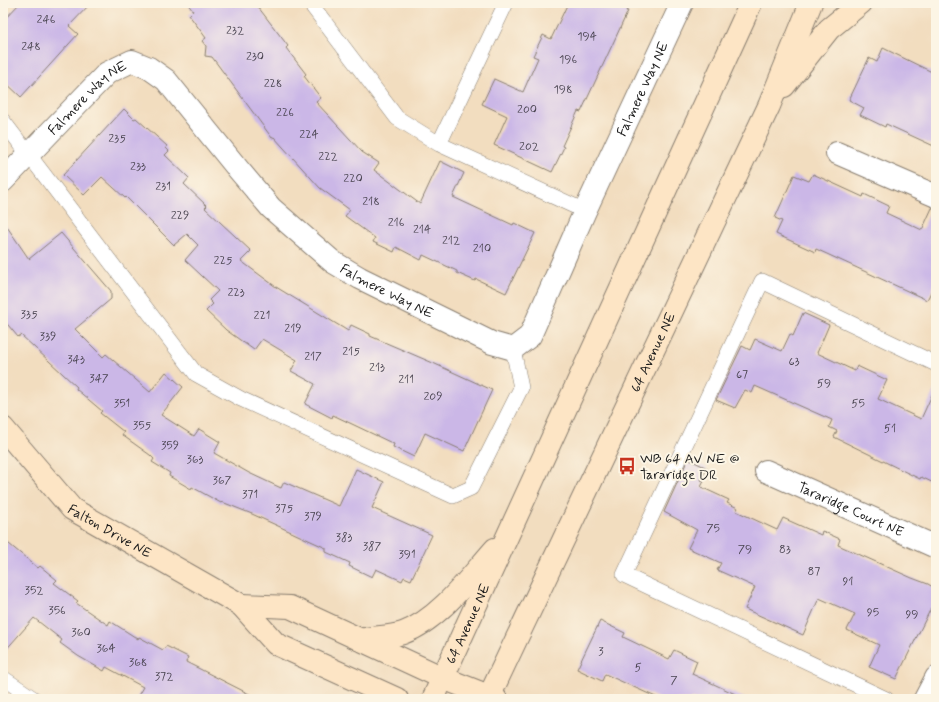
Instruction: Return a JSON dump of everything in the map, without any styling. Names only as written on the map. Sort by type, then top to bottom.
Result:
[{"type":"main road","name":"64 Avenue NE","points":[[433,699],[751,3]]},
{"type":"main road","name":"64 Avenue NE","points":[[491,698],[769,106],[811,3]]},
{"type":"main road","points":[[769,106],[829,29],[861,3]]},
{"type":"main road","name":"Falton Drive NE","points":[[3,428],[72,509],[241,605],[276,644],[397,699]]},
{"type":"main road","points":[[360,640],[402,633],[430,618],[462,586],[511,530]]},
{"type":"main road","name":"Falton Drive NE","points":[[241,605],[290,607],[443,678],[491,698]]},
{"type":"street","name":"Falmere Way NE","points":[[3,181],[29,156],[107,73],[132,60],[149,68],[166,80],[271,208],[333,262],[360,278],[492,343],[513,350],[530,336],[682,3]]},
{"type":"street","points":[[837,153],[936,196]]},
{"type":"street","name":"Tararidge Court NE","points":[[766,471],[936,547]]},
{"type":"street","points":[[924,699],[936,678]]},
{"type":"lane","points":[[310,3],[397,118],[439,144],[586,211]]},
{"type":"lane","points":[[439,144],[506,3]]},
{"type":"lane","points":[[3,121],[196,374],[241,399],[453,496],[471,488],[521,388],[513,350]]},
{"type":"lane","points":[[886,699],[624,575],[762,282],[936,364]]},
{"type":"lane","points":[[3,678],[34,699]]},
{"type":"building","points":[[20,3],[91,3],[69,26],[78,34],[21,97],[3,80],[3,21]]},
{"type":"building","points":[[187,3],[255,3],[288,46],[286,48],[306,74],[304,76],[321,98],[316,102],[362,152],[379,163],[374,170],[420,204],[440,161],[464,173],[453,197],[513,225],[514,223],[535,233],[506,293],[476,279],[475,281],[457,273],[457,271],[423,255],[421,260],[396,247],[394,252],[373,242],[375,238],[345,216],[350,210],[320,188],[274,137],[272,138],[212,57],[205,56],[206,46],[202,41],[206,38],[189,15],[193,11]]},
{"type":"building","points":[[568,3],[630,3],[626,11],[628,11],[581,112],[578,111],[562,146],[564,147],[552,172],[494,145],[507,116],[482,104],[494,79],[523,92],[538,58],[533,56],[543,35],[551,39]]},
{"type":"building","points":[[883,48],[936,74],[936,147],[886,124],[885,127],[860,115],[864,108],[849,100],[869,58],[877,62]]},
{"type":"building","points":[[124,109],[167,146],[166,148],[169,151],[165,155],[189,178],[184,184],[207,206],[205,208],[251,251],[241,261],[276,287],[348,331],[351,325],[370,334],[370,336],[492,390],[464,451],[425,433],[414,457],[393,447],[394,444],[333,415],[332,418],[305,404],[315,384],[291,371],[297,360],[262,339],[254,350],[226,330],[206,311],[213,304],[209,300],[218,291],[185,260],[198,245],[187,234],[174,245],[126,197],[125,198],[102,177],[84,195],[63,175]]},
{"type":"building","points":[[813,174],[863,197],[864,194],[889,206],[886,213],[922,230],[932,208],[936,208],[936,282],[927,300],[816,249],[815,252],[776,234],[782,221],[775,218],[794,175],[809,181]]},
{"type":"building","points":[[3,221],[29,259],[61,233],[111,291],[111,299],[75,329],[103,357],[106,354],[150,392],[166,372],[183,387],[161,415],[194,436],[199,429],[220,442],[214,453],[249,473],[281,488],[284,482],[339,506],[356,469],[384,482],[372,508],[432,535],[411,580],[404,577],[402,581],[376,569],[372,577],[349,566],[350,563],[326,552],[326,548],[252,514],[222,502],[221,503],[192,487],[191,489],[169,476],[170,473],[152,462],[154,459],[150,455],[122,435],[124,432],[100,413],[102,411],[76,389],[77,387],[21,335],[18,337],[3,319]]},
{"type":"building","points":[[803,313],[829,325],[817,353],[855,371],[857,366],[887,380],[878,399],[921,419],[936,386],[936,484],[921,477],[920,479],[834,437],[837,431],[829,427],[832,420],[755,386],[752,393],[745,390],[735,408],[716,400],[742,346],[750,350],[755,339],[782,351],[790,334],[793,336]]},
{"type":"building","points":[[688,459],[707,468],[701,480],[704,481],[701,487],[729,500],[727,503],[738,508],[736,511],[777,530],[783,518],[821,535],[822,531],[840,539],[838,545],[928,584],[936,589],[936,598],[896,679],[869,667],[879,645],[847,630],[855,614],[819,598],[803,635],[745,609],[755,587],[717,570],[721,563],[688,548],[697,530],[664,512]]},
{"type":"building","points":[[3,539],[38,568],[40,566],[57,580],[54,583],[78,601],[76,603],[108,625],[110,621],[138,639],[139,637],[163,650],[166,646],[188,657],[186,662],[259,699],[136,699],[143,687],[106,667],[104,671],[78,656],[60,643],[62,640],[34,618],[3,653]]},
{"type":"building","points":[[600,621],[625,633],[623,637],[669,659],[674,650],[697,661],[692,674],[746,699],[660,699],[605,674],[602,681],[577,669]]},
{"type":"place","name":"WB 64 AV NE @ Tararidge DR","points":[[627,466]]}]
